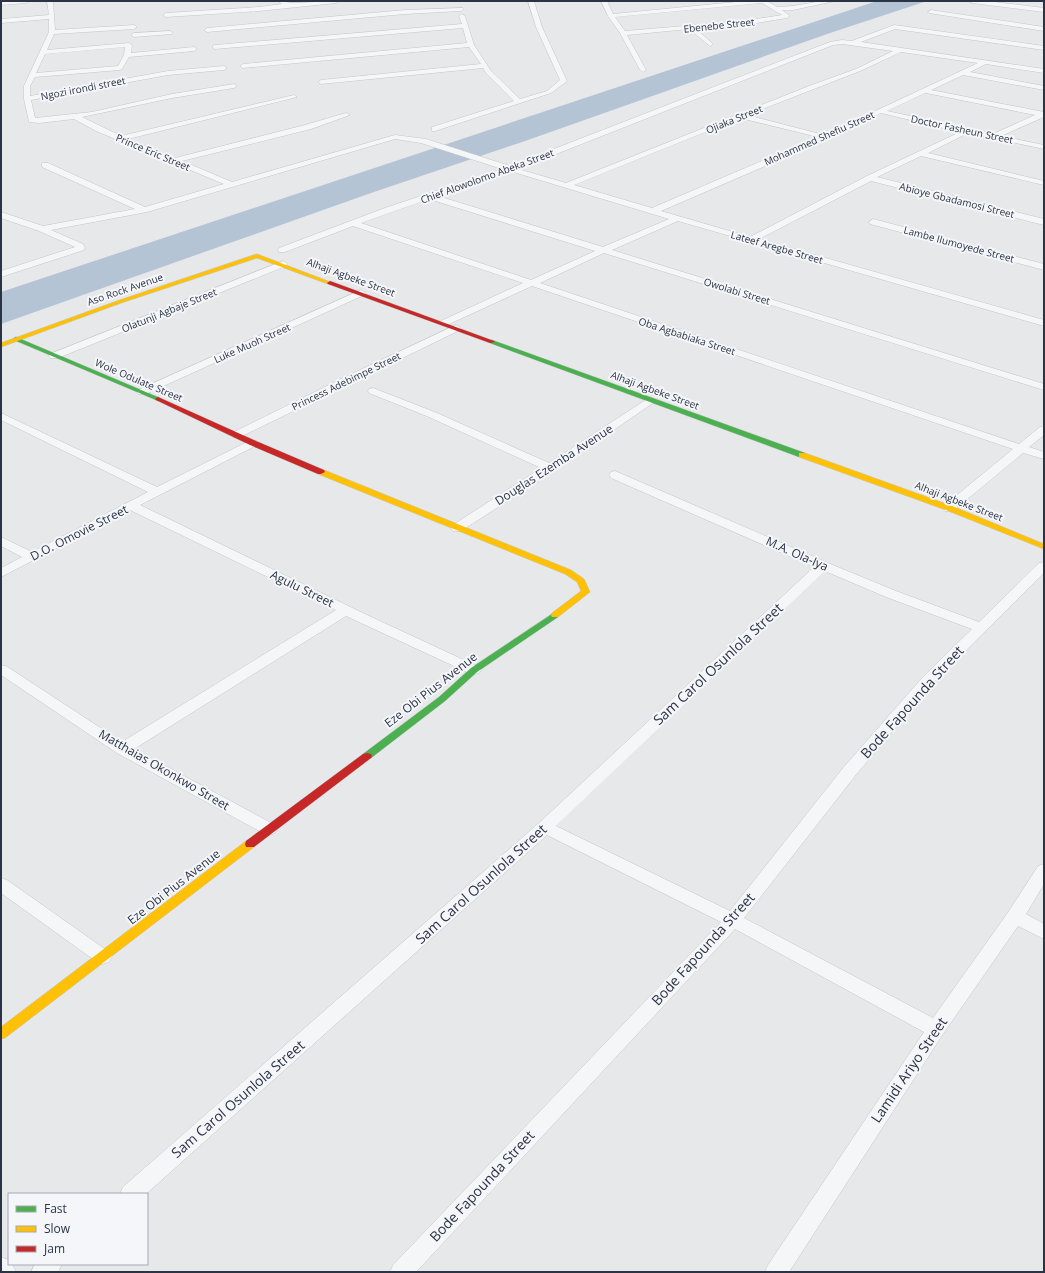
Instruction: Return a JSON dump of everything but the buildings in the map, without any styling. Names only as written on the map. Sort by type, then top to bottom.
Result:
[{"type":"street","points":[[1,3],[26,1]]},
{"type":"street","points":[[50,1],[52,32],[27,86],[27,99],[32,120],[74,116],[172,96],[234,86]]},
{"type":"street","points":[[281,1],[288,5]]},
{"type":"street","points":[[166,15],[259,9],[336,1]]},
{"type":"street","points":[[435,129],[548,92],[564,81],[539,27],[531,1]]},
{"type":"street","points":[[604,1],[611,16],[623,33],[643,70]]},
{"type":"street","points":[[611,16],[763,1]]},
{"type":"street","name":"Ebenebe Street","points":[[623,33],[744,23],[787,16],[763,1]]},
{"type":"street","points":[[774,9],[793,8],[832,1]]},
{"type":"street","points":[[972,1],[1044,10]]},
{"type":"street","points":[[207,30],[460,6],[464,26],[471,45],[488,72],[520,102]]},
{"type":"street","points":[[931,12],[1044,29]]},
{"type":"street","points":[[1,20],[52,17]]},
{"type":"street","points":[[32,75],[120,68],[127,55],[129,45],[134,35],[134,27],[136,24],[132,18]]},
{"type":"street","points":[[215,47],[464,26]]},
{"type":"street","points":[[52,32],[134,27]]},
{"type":"street","points":[[853,43],[894,27],[1044,48]]},
{"type":"street","points":[[691,28],[710,44]]},
{"type":"street","points":[[134,35],[170,33]]},
{"type":"street","name":"Chief Alowolomo Abeka Street","points":[[282,250],[429,196],[510,169],[690,98],[722,88],[832,43],[853,43]]},
{"type":"street","points":[[853,43],[1044,71]]},
{"type":"street","points":[[43,52],[129,45]]},
{"type":"street","points":[[243,66],[471,45]]},
{"type":"street","points":[[127,55],[194,49]]},
{"type":"street","name":"Ojiaka Street","points":[[568,185],[811,87],[858,70],[900,50]]},
{"type":"street","name":"Mohammed Shefiu Street","points":[[653,211],[824,137],[984,63]]},
{"type":"street","points":[[321,82],[485,66]]},
{"type":"street","name":"Ngozi irondi street","points":[[27,99],[168,72],[224,68]]},
{"type":"street","points":[[963,73],[1044,88]]},
{"type":"street","points":[[926,91],[1043,114]]},
{"type":"street","points":[[121,138],[294,97]]},
{"type":"street","name":"Doctor Fasheun Street","points":[[880,111],[967,131],[1044,146]]},
{"type":"street","points":[[995,136],[1043,114]]},
{"type":"street","points":[[173,161],[308,127],[346,115]]},
{"type":"street","name":"Prince Eric Street","points":[[74,116],[173,161],[233,185]]},
{"type":"street","points":[[740,116],[824,137]]},
{"type":"street","points":[[750,240],[870,178],[967,131]]},
{"type":"street","name":"Lateef Aregbe Street","points":[[42,229],[144,210],[394,137],[407,137],[750,240],[1044,323]]},
{"type":"street","points":[[922,154],[1044,183]]},
{"type":"street","points":[[45,165],[144,210]]},
{"type":"street","name":"Abioye Gbadamosi Street","points":[[870,178],[1044,222]]},
{"type":"street","name":"Owolabi Street","points":[[429,196],[1044,387]]},
{"type":"street","points":[[1,215],[42,229],[80,246],[81,248],[1,274]]},
{"type":"street","points":[[444,323],[678,218]]},
{"type":"street","name":"Lambe Ilumoyede Street","points":[[873,222],[1044,268]]},
{"type":"street","name":"Oba Agbabiaka Street","points":[[353,223],[530,284],[1044,456]]},
{"type":"street","name":"Alhaji Agbeke Street","points":[[257,256],[283,264],[652,401],[949,508],[1044,547]]},
{"type":"street","name":"Aso Rock Avenue","points":[[1,345],[257,256]]},
{"type":"street","name":"Olatunji Agbaje Street","points":[[54,356],[283,264]]},
{"type":"street","name":"Luke Muoh Street","points":[[142,392],[361,293]]},
{"type":"street","name":"Princess Adebimpe Street","points":[[236,436],[347,380],[456,328]]},
{"type":"street","name":"Wole Odulate Street","points":[[16,339],[142,392],[253,443]]},
{"type":"street","points":[[373,391],[550,468]]},
{"type":"street","name":"Douglas Ezemba Avenue","points":[[457,528],[652,401]]},
{"type":"street","points":[[1,416],[156,491]]},
{"type":"street","points":[[949,508],[1044,429]]},
{"type":"street","name":"D.O. Omovie Street","points":[[1,573],[131,506],[156,491],[253,443]]},
{"type":"street","name":"Eze Obi Pius Avenue","points":[[1,1034],[269,829],[442,700],[474,670],[586,592],[580,581],[568,572],[457,528],[253,443]]},
{"type":"street","name":"M.A. Ola-Iya","points":[[615,474],[824,566],[891,594],[981,627]]},
{"type":"street","name":"Agulu Street","points":[[131,506],[474,670]]},
{"type":"street","points":[[1,541],[32,557]]},
{"type":"street","name":"Sam Carol Osunlola Street","points":[[131,1193],[545,827],[666,712],[824,566]]},
{"type":"street","name":"Bode Fapounda Street","points":[[401,1272],[734,920],[849,772],[928,680],[1044,566]]},
{"type":"street","points":[[122,749],[346,610]]},
{"type":"street","name":"Matthaias Okonkwo Street","points":[[1,669],[122,749],[269,829]]},
{"type":"street","points":[[545,827],[734,920],[936,1029]]},
{"type":"street","name":"Lamidi Ariyo Street","points":[[776,1272],[936,1029],[1015,916],[1044,870]]},
{"type":"street","points":[[1,884],[103,957]]},
{"type":"street","points":[[1015,916],[1044,932]]},
{"type":"street","points":[[42,1272],[50,1265]]},
{"type":"street","points":[[1,1267],[5,1272]]},
{"type":"water","points":[[877,1],[927,1],[830,33],[528,140],[371,193],[1,324],[1,292]]},
{"type":"traffic: fast","points":[[16,339],[158,399]]},
{"type":"traffic: fast","points":[[492,342],[802,455]]},
{"type":"traffic: fast","points":[[367,756],[442,699],[474,670],[555,615]]},
{"type":"traffic: slow","points":[[1,345],[119,302],[257,256],[330,283]]},
{"type":"traffic: slow","points":[[802,455],[949,508],[1044,547]]},
{"type":"traffic: slow","points":[[321,472],[568,572],[581,581],[586,592],[555,615]]},
{"type":"traffic: slow","points":[[1,1034],[250,844]]},
{"type":"traffic: jam","points":[[330,283],[492,342]]},
{"type":"traffic: jam","points":[[158,399],[253,443],[321,472]]},
{"type":"traffic: jam","points":[[250,844],[367,756]]}]
